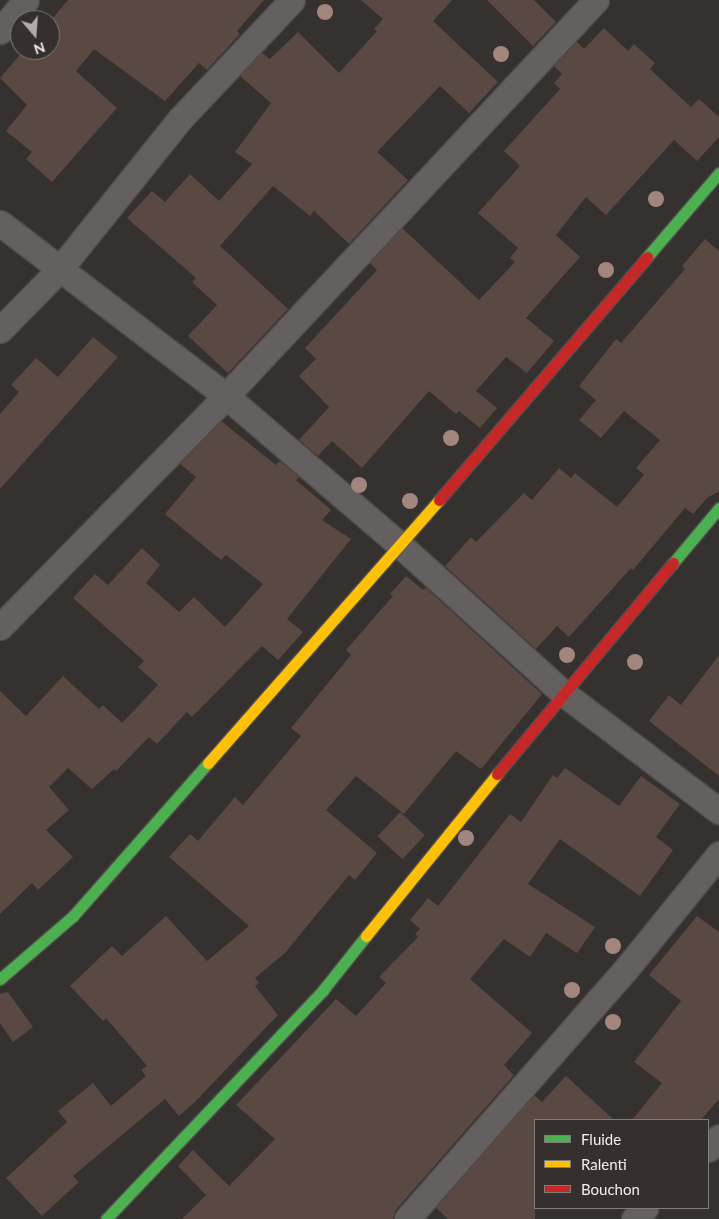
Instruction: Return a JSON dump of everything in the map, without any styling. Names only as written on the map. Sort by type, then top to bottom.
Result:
[{"type":"street","points":[[0,31],[26,0]]},
{"type":"street","points":[[0,330],[59,270],[180,119],[292,0]]},
{"type":"street","points":[[0,627],[226,396],[596,0]]},
{"type":"street","points":[[0,979],[73,916],[400,545],[719,173]]},
{"type":"street","points":[[0,223],[226,396],[400,545],[563,693],[719,811]]},
{"type":"street","points":[[106,1219],[323,990],[563,693],[719,508]]},
{"type":"street","points":[[408,1219],[626,969],[719,854]]},
{"type":"street","points":[[709,1148],[719,1138]]},
{"type":"street","points":[[634,1219],[644,1209]]},
{"type":"building","points":[[68,0],[264,0],[237,31],[240,34],[207,70],[199,63],[165,101],[94,49],[76,71],[117,108],[52,182],[26,159],[32,152],[6,131],[27,105],[0,78],[15,60],[60,60],[59,10]]},
{"type":"building","points":[[361,0],[452,0],[433,21],[498,82],[469,113],[440,86],[377,152],[408,180],[349,244],[314,211],[310,216],[273,186],[220,246],[288,309],[228,373],[188,336],[217,305],[192,282],[196,278],[127,218],[152,191],[165,202],[190,174],[219,201],[252,164],[235,152],[271,103],[240,76],[262,53],[270,59],[298,32],[339,73],[377,31],[374,29],[383,19]]},
{"type":"building","points":[[487,0],[534,0],[556,22],[533,46]]},
{"type":"building","points":[[604,28],[628,51],[634,44],[655,63],[650,69],[691,107],[699,99],[719,117],[719,137],[697,161],[674,140],[606,215],[586,197],[556,235],[580,257],[526,318],[554,341],[527,373],[506,357],[476,391],[497,408],[480,428],[459,411],[456,414],[429,391],[362,468],[332,441],[318,456],[299,440],[329,407],[299,376],[316,359],[305,348],[377,270],[370,263],[402,228],[479,300],[515,262],[510,258],[518,248],[478,213],[520,166],[504,151],[560,89],[554,83],[562,74],[554,66],[577,42],[584,49]]},
{"type":"building","points":[[705,239],[719,251],[719,491],[707,498],[693,514],[685,508],[633,570],[631,568],[569,637],[557,626],[536,649],[445,566],[471,537],[476,542],[524,493],[532,500],[559,468],[571,478],[575,473],[617,507],[644,475],[636,468],[660,440],[624,411],[601,438],[579,420],[596,400],[579,386],[616,339],[621,343],[685,269],[682,266]]},
{"type":"building","points":[[93,337],[118,357],[0,489],[0,414],[19,392],[11,385],[36,358],[58,377]]},
{"type":"building","points":[[221,421],[276,465],[280,461],[299,477],[296,480],[331,510],[322,520],[351,539],[287,619],[303,632],[278,660],[262,646],[192,717],[187,712],[157,744],[149,737],[116,771],[114,769],[92,789],[68,768],[49,787],[69,810],[46,830],[73,857],[38,890],[32,883],[0,914],[0,691],[26,716],[63,676],[99,709],[103,705],[122,723],[158,685],[138,667],[144,661],[73,598],[95,574],[108,585],[142,548],[160,565],[146,583],[179,612],[194,597],[225,627],[263,584],[226,555],[221,560],[165,514],[196,477],[180,464]]},
{"type":"building","points":[[406,576],[423,590],[426,588],[542,694],[481,769],[456,751],[404,814],[356,776],[326,810],[377,853],[355,880],[349,875],[285,953],[255,978],[259,983],[255,986],[278,1015],[195,1102],[179,1116],[165,1099],[73,1176],[79,1182],[42,1216],[6,1178],[67,1122],[58,1111],[93,1083],[111,1106],[146,1076],[141,1070],[147,1066],[106,1018],[103,1021],[70,986],[112,946],[122,956],[166,916],[207,961],[249,926],[169,857],[190,834],[198,841],[235,797],[243,805],[301,736],[291,728],[351,655],[346,650],[393,596],[390,594]]},
{"type":"building","points":[[719,655],[719,776],[649,721],[669,695],[681,705]]},
{"type":"building","points":[[565,768],[619,806],[641,776],[680,804],[656,837],[673,850],[640,896],[560,839],[528,884],[595,927],[577,953],[546,933],[530,957],[504,939],[470,979],[532,1033],[504,1065],[514,1075],[396,1210],[393,1219],[182,1219],[206,1195],[178,1166],[193,1150],[229,1186],[275,1139],[236,1105],[336,999],[356,1016],[386,983],[379,977],[418,937],[415,934],[420,929],[410,920],[428,898],[438,906],[510,814],[521,822],[553,775],[557,778]]},
{"type":"building","points":[[400,812],[425,835],[402,859],[377,836]]},
{"type":"building","points":[[697,916],[719,932],[719,1099],[702,1119],[633,1119],[662,1083],[634,1062],[681,1001],[649,975]]},
{"type":"building","points":[[8,992],[33,1027],[13,1042],[0,1023],[0,994]]},
{"type":"building","points":[[566,1076],[613,1119],[534,1119],[535,1219],[448,1219],[436,1208],[534,1095],[542,1102]]},
{"type":"traffic: fast","points":[[647,257],[719,173]]},
{"type":"traffic: fast","points":[[673,563],[719,508]]},
{"type":"traffic: fast","points":[[0,979],[73,916],[208,763]]},
{"type":"traffic: fast","points":[[106,1219],[323,990],[366,936]]},
{"type":"traffic: slow","points":[[208,763],[439,500]]},
{"type":"traffic: slow","points":[[366,936],[497,774]]},
{"type":"traffic: jam","points":[[439,500],[647,257]]},
{"type":"traffic: jam","points":[[497,774],[673,563]]}]
